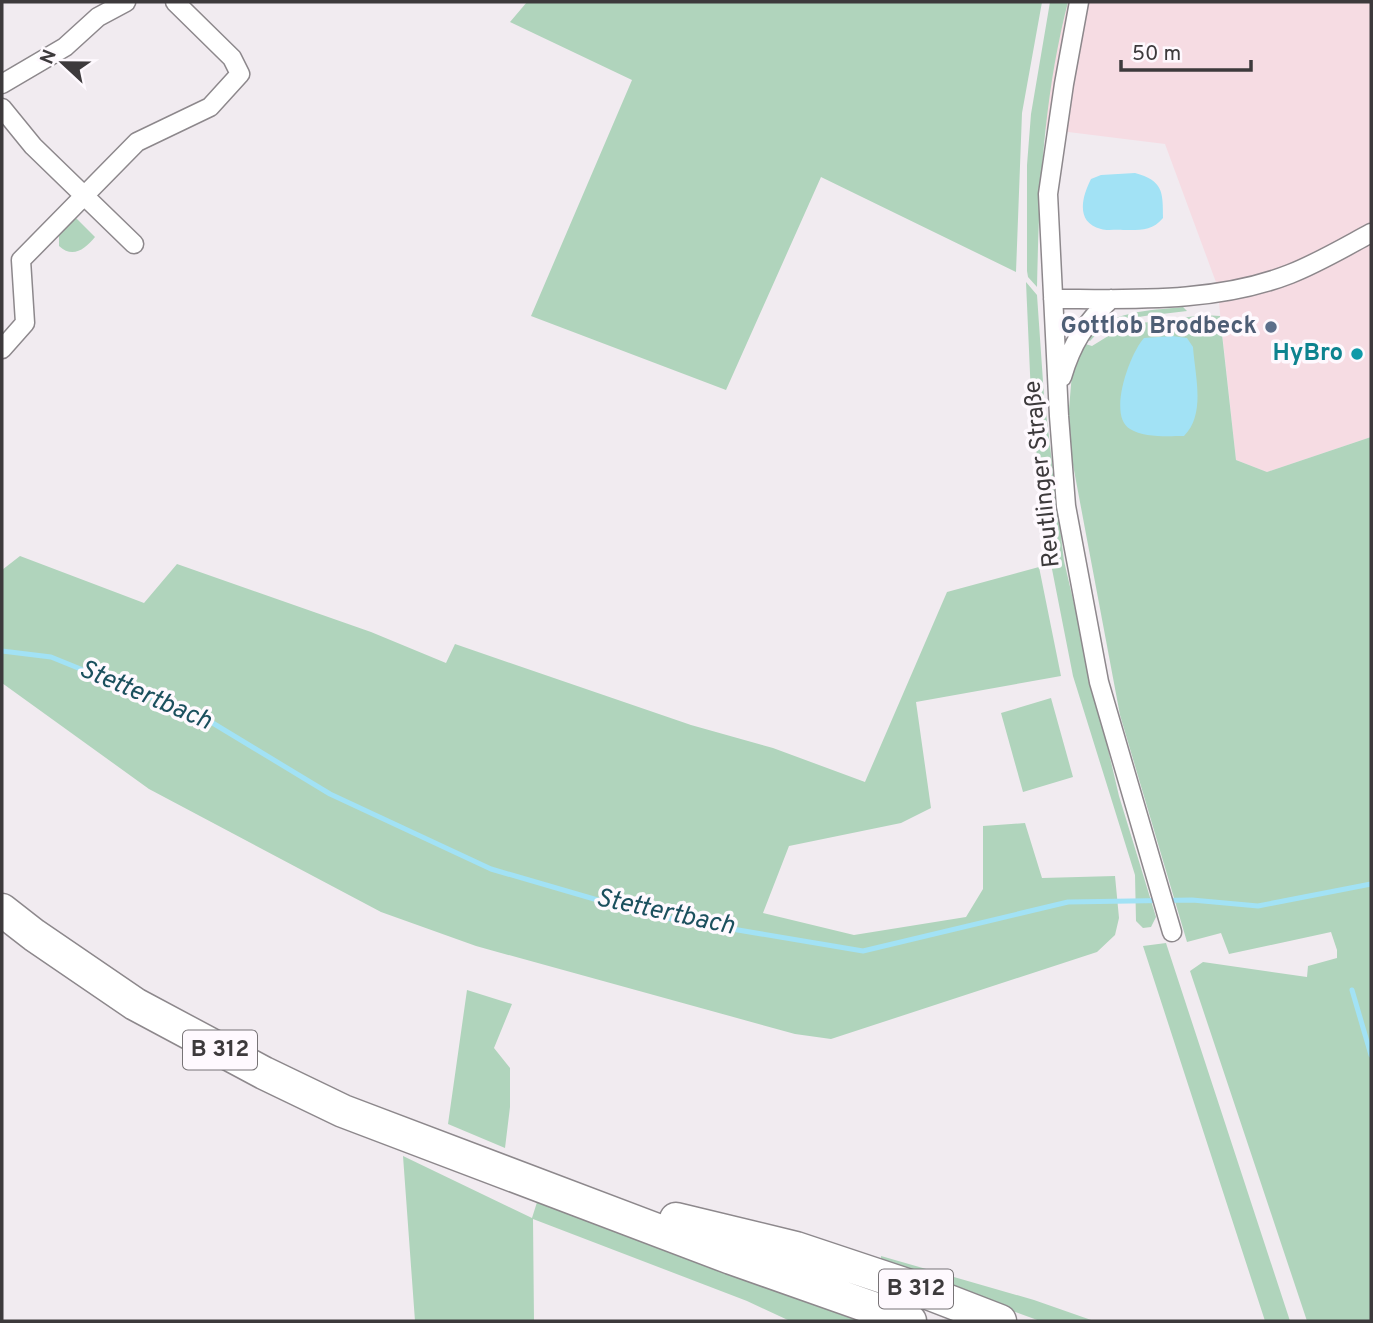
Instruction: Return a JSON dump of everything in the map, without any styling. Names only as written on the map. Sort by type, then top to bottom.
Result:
[{"type":"highway","name":"B 312","points":[[2,910],[135,1004],[264,1073],[332,1105],[458,1156],[910,1321]]},
{"type":"highway","name":"B 312","points":[[589,1202],[796,1248],[907,1285],[1000,1321]]},
{"type":"street","points":[[2,84],[65,47],[98,17],[126,2]]},
{"type":"street","points":[[2,349],[25,323],[21,260],[138,142],[210,107],[240,74],[232,58],[175,2]]},
{"type":"street","name":"Reutlinger Straße","points":[[1079,2],[1048,194],[1057,390],[1066,506],[1099,682],[1172,932]]},
{"type":"street","points":[[2,107],[33,146],[134,244]]},
{"type":"street","points":[[1053,299],[1150,299],[1251,286],[1291,274],[1371,233]]},
{"type":"street","points":[[1057,390],[1078,336],[1111,299]]},
{"type":"shaded area","points":[[1068,2],[1371,2],[1371,437],[1267,472],[1236,460],[1217,285],[1165,144],[1044,129],[1057,47]]},
{"type":"green space","points":[[527,2],[1042,2],[1022,113],[1016,272],[821,177],[726,390],[531,316],[632,80],[510,22]]},
{"type":"green space","points":[[1050,2],[1068,2],[1053,72],[1044,143],[1037,287],[1028,277],[1027,271],[1027,165],[1031,114]]},
{"type":"green space","points":[[74,216],[95,237],[83,249],[69,252],[59,246],[59,232]]},
{"type":"green space","points":[[1026,282],[1037,295],[1044,396],[1064,561],[1119,796],[1156,917],[1151,927],[1143,928],[1136,921],[1135,875],[1073,676],[1051,564],[1042,509],[1031,396]]},
{"type":"green space","points":[[1183,307],[1187,311],[1122,321],[1099,332],[1090,341],[1086,339],[1106,322],[1118,317],[1143,311]]},
{"type":"green space","points":[[1204,315],[1220,316],[1236,460],[1267,472],[1371,437],[1371,1321],[1307,1321],[1190,971],[1203,962],[1307,977],[1308,966],[1337,958],[1331,932],[1229,954],[1221,933],[1187,942],[1120,715],[1067,433],[1072,373],[1082,343],[1092,346],[1126,325]]},
{"type":"green space","points":[[20,556],[144,603],[177,564],[371,632],[446,663],[455,644],[691,725],[773,748],[865,782],[947,592],[1039,567],[1061,676],[916,702],[931,808],[901,823],[789,846],[763,913],[854,935],[966,917],[983,889],[983,826],[1025,823],[1042,878],[1115,876],[1119,918],[1115,935],[1097,952],[831,1039],[795,1034],[476,946],[381,912],[149,789],[2,683],[2,570]]},
{"type":"green space","points":[[1051,698],[1073,777],[1023,792],[1001,713]]},
{"type":"green space","points":[[1166,943],[1290,1321],[1265,1321],[1143,946]]},
{"type":"green space","points":[[467,990],[512,1004],[494,1048],[510,1068],[510,1107],[505,1148],[448,1124]]},
{"type":"green space","points":[[403,1156],[532,1218],[538,1199],[666,1244],[803,1301],[862,1321],[790,1321],[747,1301],[533,1219],[534,1321],[415,1321]]},
{"type":"green space","points":[[881,1256],[1034,1300],[1094,1321],[1040,1321],[881,1263]]},
{"type":"water","points":[[1135,173],[1151,180],[1160,188],[1163,218],[1159,222],[1146,229],[1109,230],[1093,226],[1087,221],[1083,201],[1091,179],[1101,175]]},
{"type":"water","points":[[1144,338],[1187,338],[1193,347],[1198,394],[1195,417],[1184,436],[1156,436],[1136,432],[1123,422],[1121,411],[1127,370]]},
{"type":"waterway","name":"Stettertbach","points":[[2,651],[51,657],[211,722],[330,794],[491,869],[649,915],[863,951],[1068,902],[1192,900],[1258,906],[1371,884]]},
{"type":"waterway","points":[[1352,990],[1371,1055]]},
{"type":"place","name":"Gottlob Brodbeck","points":[[1271,327]]},
{"type":"place","name":"HyBro","points":[[1357,354]]}]
